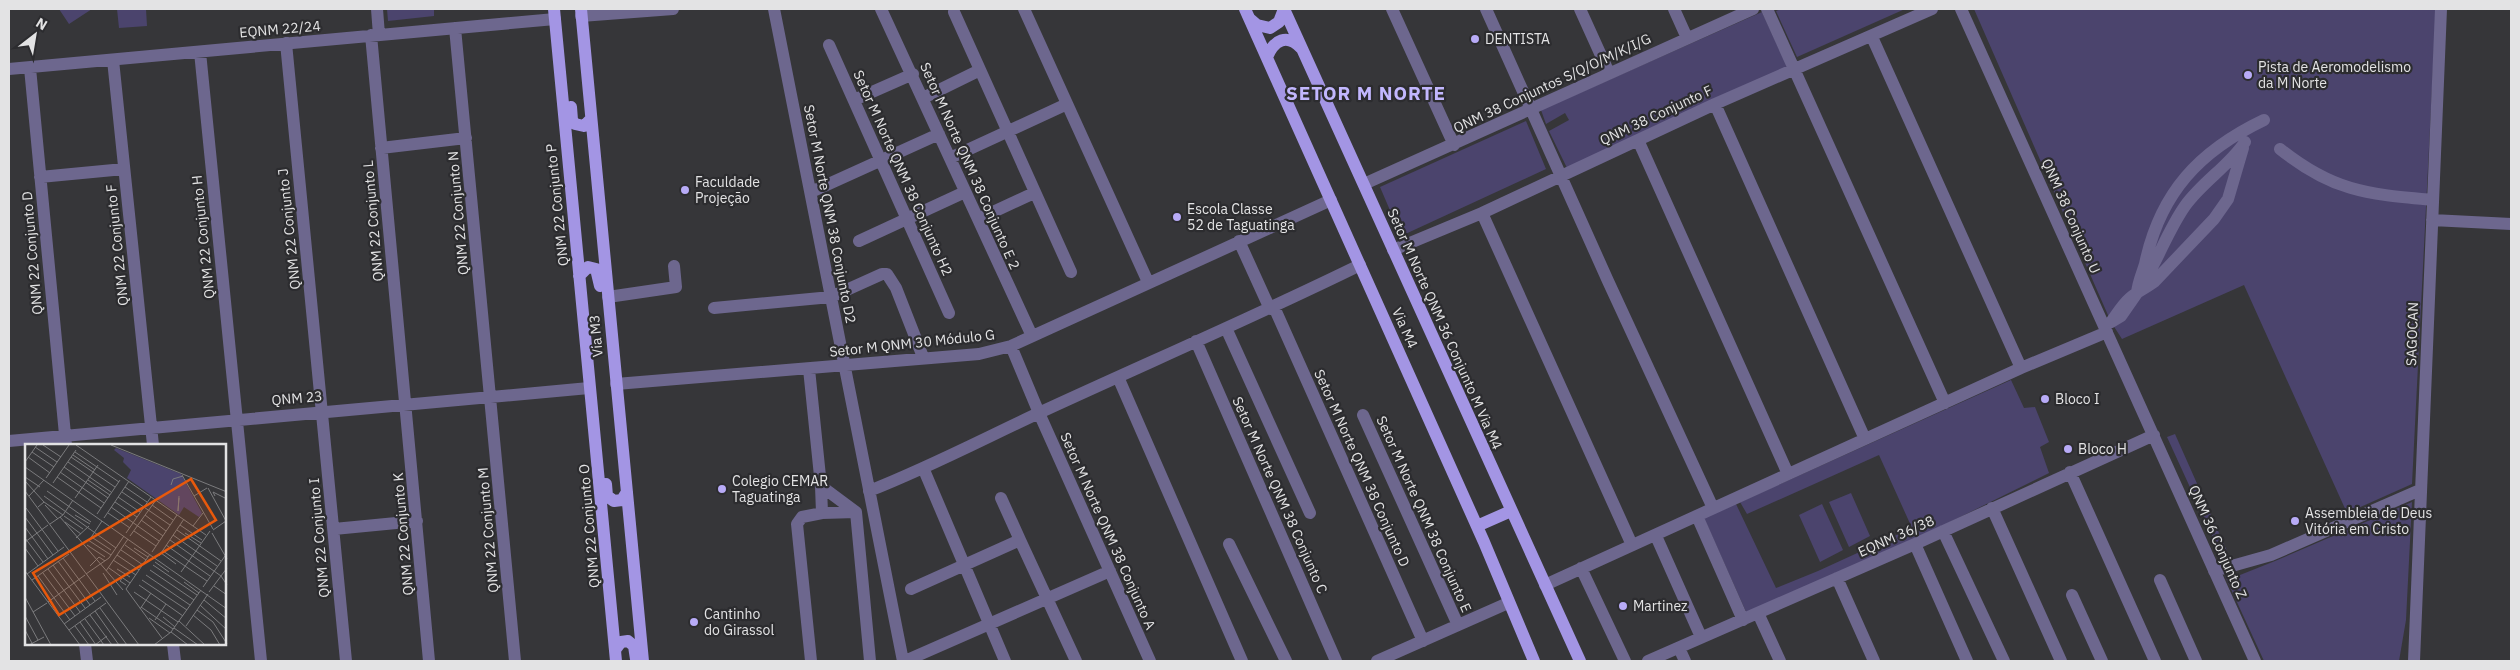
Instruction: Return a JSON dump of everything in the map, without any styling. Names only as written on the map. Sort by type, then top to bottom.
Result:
[{"type":"main road","points":[[1247,13],[1257,25],[1270,28],[1279,22],[1284,9]]},
{"type":"main road","name":"Setor M Norte QNM 36 Conjunto M Via M4","points":[[1284,9],[1580,661]]},
{"type":"main road","name":"Via M3","points":[[581,12],[643,661]]},
{"type":"main road","name":"Via M4","points":[[1247,13],[1477,526],[1534,661]]},
{"type":"main road","points":[[555,18],[567,74],[572,120],[575,124],[582,126],[591,119]]},
{"type":"main road","name":"QNM 22 Conjunto P","points":[[555,18],[589,388]]},
{"type":"main road","points":[[1266,57],[1275,42],[1283,39],[1290,39],[1303,50]]},
{"type":"main road","points":[[579,276],[584,269],[591,267],[598,272],[604,321],[613,355]]},
{"type":"main road","name":"QNM 22 Conjunto O","points":[[589,388],[593,411],[616,656]]},
{"type":"main road","points":[[593,411],[601,447],[607,496],[614,501],[620,501],[627,492]]},
{"type":"main road","points":[[1477,526],[1511,511]]},
{"type":"main road","points":[[616,656],[621,642],[630,642],[634,646],[636,661]]},
{"type":"street","name":"QNM 22 Conjunto L","points":[[377,9],[375,35],[382,148],[406,403]]},
{"type":"street","points":[[581,12],[673,9]]},
{"type":"street","name":"Setor M Norte QNM 38 Conjunto D2","points":[[774,9],[904,661]]},
{"type":"street","name":"Setor M Norte QNM 38 Conjunto E 2","points":[[881,9],[913,74],[1032,336]]},
{"type":"street","points":[[1024,9],[1148,282]]},
{"type":"street","points":[[1392,9],[1454,145]]},
{"type":"street","points":[[1486,9],[1713,508]]},
{"type":"street","points":[[1580,9],[1609,73]]},
{"type":"street","points":[[1674,9],[1687,38]]},
{"type":"street","name":"QNM 38 Conjuntos S/Q/O/M/K/I/G","points":[[1364,184],[1753,9]]},
{"type":"street","points":[[1767,9],[1945,403]]},
{"type":"street","name":"QNM 38 Conjunto F","points":[[1393,250],[1482,213],[1715,104],[1793,69],[1872,37],[1932,9]]},
{"type":"street","name":"QNM 38 Conjunto U","points":[[1961,9],[2154,434]]},
{"type":"street","name":"SAGOCAN","points":[[2414,661],[2441,9]]},
{"type":"street","points":[[954,12],[1071,272]]},
{"type":"street","name":"EQNM 22/24","points":[[9,69],[555,18]]},
{"type":"street","name":"QNM 22 Conjunto N","points":[[455,28],[491,395]]},
{"type":"street","points":[[1872,37],[2022,368]]},
{"type":"street","name":"QNM 22 Conjunto J","points":[[286,43],[322,411]]},
{"type":"street","name":"Setor M Norte QNM 38 Conjunto H2","points":[[829,45],[949,313]]},
{"type":"street","name":"QNM 22 Conjunto H","points":[[200,52],[261,661]]},
{"type":"street","name":"QNM 22 Conjunto F","points":[[113,60],[153,444]]},
{"type":"street","name":"QNM 22 Conjunto D","points":[[30,68],[65,440]]},
{"type":"street","points":[[923,98],[980,70]]},
{"type":"street","points":[[854,100],[913,74]]},
{"type":"street","points":[[950,158],[1067,104]]},
{"type":"street","points":[[1715,104],[1865,439]]},
{"type":"street","points":[[2137,293],[2138,279],[2151,236],[2162,211],[2177,189],[2214,148],[2264,120],[2253,129],[2238,153],[2227,180],[2222,209]]},
{"type":"street","points":[[812,192],[939,134]]},
{"type":"street","points":[[382,148],[466,138]]},
{"type":"street","points":[[1638,140],[1788,474]]},
{"type":"street","points":[[2137,293],[2154,282],[2222,209],[2232,189],[2245,142]]},
{"type":"street","points":[[2280,149],[2298,163],[2336,185],[2357,191],[2433,200]]},
{"type":"street","points":[[2137,293],[2167,235],[2186,204],[2211,177],[2238,153]]},
{"type":"street","points":[[40,177],[124,170]]},
{"type":"street","points":[[859,241],[965,192]]},
{"type":"street","points":[[978,219],[1034,193]]},
{"type":"street","name":"Setor M QNM 30 Módulo G","points":[[616,384],[844,366],[923,357],[979,354],[1012,346],[1148,282],[1331,200]]},
{"type":"street","points":[[1482,213],[1632,545]]},
{"type":"street","points":[[2432,220],[2511,224]]},
{"type":"street","name":"Setor M Norte QNM 38 Conjunto D","points":[[1239,241],[1272,308],[1423,641]]},
{"type":"street","points":[[869,491],[924,470],[1039,413],[1272,308],[1360,265]]},
{"type":"street","points":[[608,297],[676,286],[674,266]]},
{"type":"street","points":[[714,308],[831,297],[882,274],[887,274],[896,288],[923,357]]},
{"type":"street","points":[[1226,328],[1310,513]]},
{"type":"street","points":[[1545,585],[2022,368],[2107,332]]},
{"type":"street","name":"Setor M Norte QNM 38 Conjunto C","points":[[1196,341],[1336,661]]},
{"type":"street","name":"Setor M Norte QNM 38 Conjunto A","points":[[1012,346],[1039,413],[1150,661]]},
{"type":"street","points":[[808,368],[821,486],[822,513]]},
{"type":"street","points":[[1118,377],[1242,661]]},
{"type":"street","name":"QNM 23","points":[[9,441],[65,440],[152,427],[491,395],[589,388]]},
{"type":"street","name":"QNM 22 Conjunto M","points":[[491,395],[515,661]]},
{"type":"street","name":"QNM 22 Conjunto K","points":[[406,403],[429,661]]},
{"type":"street","name":"QNM 22 Conjunto I","points":[[322,411],[346,661]]},
{"type":"street","name":"Setor M Norte QNM 38 Conjunto E","points":[[1363,415],[1458,625]]},
{"type":"street","name":"EQNM 36/38","points":[[1648,661],[1915,544],[2154,434]]},
{"type":"street","name":"QNM 36 Conjunto Z","points":[[2154,434],[2255,661]]},
{"type":"street","points":[[924,470],[963,566],[1005,661]]},
{"type":"street","points":[[2070,472],[2155,661]]},
{"type":"street","points":[[821,486],[856,512],[870,661]]},
{"type":"street","points":[[2214,571],[2271,555],[2420,490]]},
{"type":"street","points":[[1001,498],[1047,598],[1071,660]]},
{"type":"street","points":[[1992,508],[2061,661]]},
{"type":"street","points":[[811,661],[797,524],[802,516],[822,513],[856,512]]},
{"type":"street","points":[[1697,516],[1743,620]]},
{"type":"street","points":[[334,529],[417,520]]},
{"type":"street","points":[[1943,531],[2004,661]]},
{"type":"street","points":[[1656,536],[1701,637]]},
{"type":"street","points":[[911,589],[1020,540]]},
{"type":"street","points":[[1230,544],[1286,661]]},
{"type":"street","points":[[1915,544],[1967,661]]},
{"type":"street","points":[[1581,568],[1625,661]]},
{"type":"street","points":[[904,661],[1110,571]]},
{"type":"street","points":[[1837,578],[1874,661]]},
{"type":"street","points":[[2160,580],[2196,661]]},
{"type":"street","points":[[2072,595],[2102,661]]},
{"type":"street","points":[[1377,661],[1508,603]]},
{"type":"street","points":[[1758,613],[1780,661]]},
{"type":"street","points":[[85,645],[87,661]]},
{"type":"street","points":[[173,645],[175,661]]},
{"type":"street","points":[[1679,648],[1685,661]]},
{"type":"shaded area","points":[[59,9],[92,9],[69,24]]},
{"type":"shaded area","points":[[117,9],[146,9],[147,26],[119,28]]},
{"type":"shaded area","points":[[387,9],[434,9],[434,16],[388,21]]},
{"type":"shaded area","points":[[1781,9],[1905,9],[1797,57],[1776,11]]},
{"type":"shaded area","points":[[1974,9],[2436,9],[2412,484],[2347,513],[2244,285],[2122,339],[2111,322]]},
{"type":"shaded area","points":[[1762,12],[1788,68],[1567,168],[1549,131],[1569,120],[1565,113],[1546,124],[1541,110]]},
{"type":"shaded area","points":[[1526,121],[1546,169],[1401,236],[1380,187]]},
{"type":"shaded area","points":[[2011,380],[2024,408],[2035,407],[2049,442],[2040,447],[2049,473],[1944,525],[1747,614],[1704,518],[1736,504],[1776,588],[1818,571],[1912,528],[1879,455],[1747,514],[1740,502]]},
{"type":"shaded area","points":[[2175,434],[2227,551],[2221,555],[2167,437]]},
{"type":"shaded area","points":[[1851,493],[1870,536],[1849,547],[1829,502]]},
{"type":"shaded area","points":[[2412,502],[2406,620],[2399,661],[2264,661],[2225,576],[2235,577]]},
{"type":"shaded area","points":[[1822,504],[1843,550],[1820,562],[1799,515]]},
{"type":"place","name":"DENTISTA","points":[[1475,39]]},
{"type":"place","name":"Pista de Aeromodelismo da M Norte","points":[[2248,75]]},
{"type":"place","name":"Faculdade Projeção","points":[[685,190]]},
{"type":"place","name":"Escola Classe 52 de Taguatinga","points":[[1177,217]]},
{"type":"place","name":"Bloco I","points":[[2045,399]]},
{"type":"place","name":"Bloco H","points":[[2068,449]]},
{"type":"place","name":"Colegio CEMAR Taguatinga","points":[[722,489]]},
{"type":"place","name":"Assembleia de Deus Vitória em Cristo","points":[[2295,521]]},
{"type":"place","name":"Martinez","points":[[1623,606]]},
{"type":"place","name":"Cantinho do Girassol","points":[[694,622]]},
{"type":"district","name":"SETOR M NORTE","points":[[1366,93]]}]
